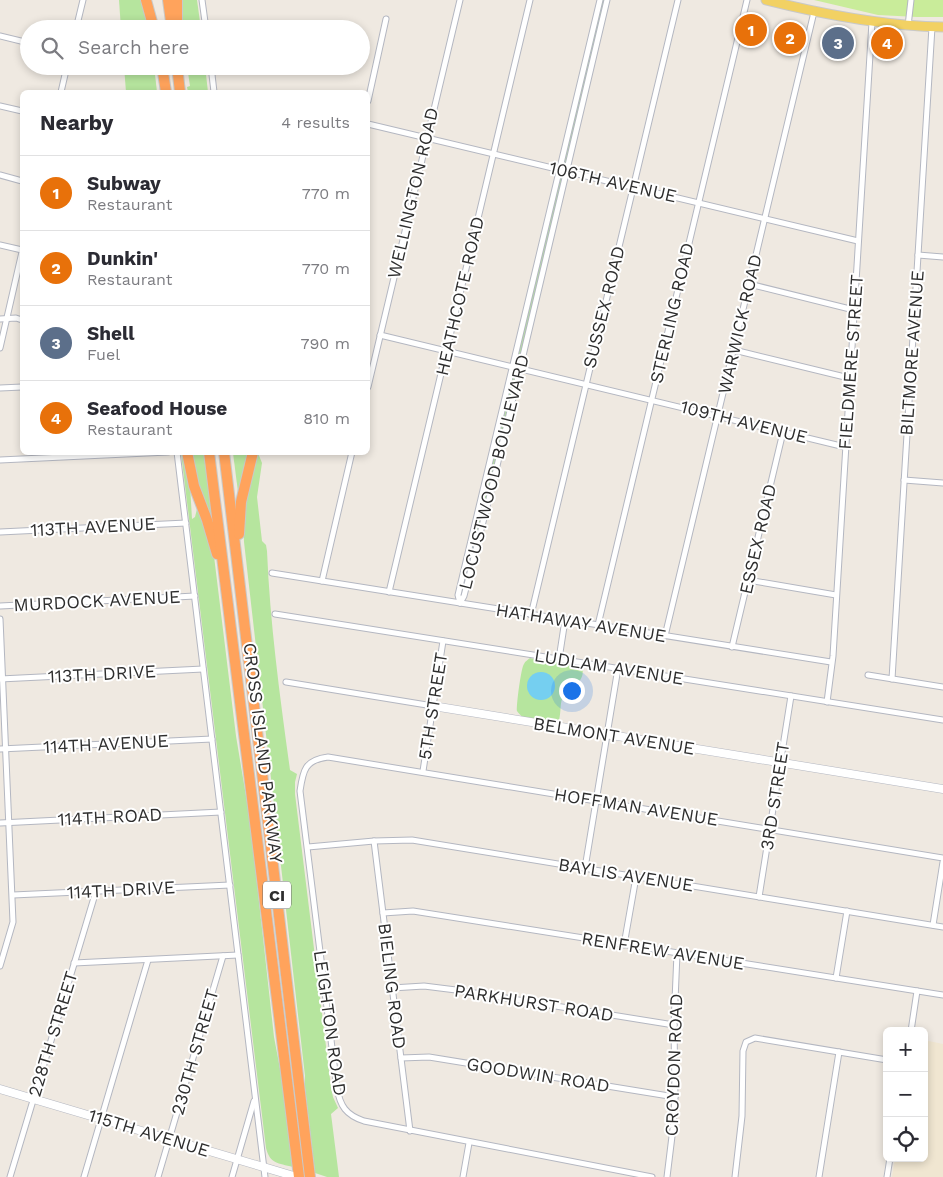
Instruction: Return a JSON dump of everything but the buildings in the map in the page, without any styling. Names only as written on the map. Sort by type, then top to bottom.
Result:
[{"type":"highway","points":[[146,0],[152,20]]},
{"type":"highway","points":[[154,0],[157,20]]},
{"type":"highway","points":[[168,0],[171,20]]},
{"type":"highway","points":[[176,20],[177,0]]},
{"type":"highway","points":[[163,75],[165,90]]},
{"type":"highway","points":[[178,75],[180,90]]},
{"type":"highway","points":[[180,75],[184,90]]},
{"type":"highway","points":[[187,455],[194,486],[207,520],[226,585]]},
{"type":"highway","name":"CROSS ISLAND PARKWAY","points":[[209,455],[302,1158],[310,1177]]},
{"type":"highway","name":"CROSS ISLAND PARKWAY","points":[[224,455],[302,1158],[298,1177]]},
{"type":"highway","points":[[240,588],[240,508],[252,455]]},
{"type":"main road","points":[[766,0],[814,12],[872,22],[943,27]]},
{"type":"street","points":[[78,20],[83,0]]},
{"type":"street","points":[[202,0],[205,20]]},
{"type":"street","name":"WELLINGTON ROAD","points":[[370,378],[460,0]]},
{"type":"street","name":"HEATHCOTE ROAD","points":[[389,592],[530,0]]},
{"type":"street","name":"LOCUSTWOOD BOULEVARD","points":[[460,603],[458,596],[600,0]]},
{"type":"street","name":"LOCUSTWOOD BOULEVARD","points":[[460,603],[464,596],[492,487],[607,0]]},
{"type":"street","name":"SUSSEX ROAD","points":[[531,615],[678,0]]},
{"type":"street","name":"STERLING ROAD","points":[[598,625],[747,0]]},
{"type":"street","points":[[908,26],[912,0]]},
{"type":"street","name":"WARWICK ROAD","points":[[665,636],[814,12]]},
{"type":"street","points":[[370,92],[386,19]]},
{"type":"street","name":"FIELDMERE STREET","points":[[826,702],[836,595],[872,22]]},
{"type":"street","name":"BILTMORE AVENUE","points":[[892,679],[932,27]]},
{"type":"street","points":[[0,36],[20,41]]},
{"type":"street","points":[[585,64],[591,66]]},
{"type":"street","points":[[61,90],[65,75]]},
{"type":"street","points":[[212,75],[214,90]]},
{"type":"street","points":[[0,106],[20,111]]},
{"type":"street","name":"106TH AVENUE","points":[[370,124],[858,241]]},
{"type":"street","points":[[0,175],[20,180]]},
{"type":"street","points":[[0,245],[20,250]]},
{"type":"street","points":[[918,255],[943,257]]},
{"type":"street","points":[[0,348],[20,260]]},
{"type":"street","points":[[536,268],[543,270]]},
{"type":"street","points":[[749,284],[854,310]]},
{"type":"street","points":[[0,319],[20,320]]},
{"type":"street","name":"109TH AVENUE","points":[[380,335],[845,447]]},
{"type":"street","points":[[734,350],[849,378]]},
{"type":"street","points":[[0,388],[20,387]]},
{"type":"street","name":"ESSEX ROAD","points":[[732,647],[784,432]]},
{"type":"street","points":[[0,460],[105,455]]},
{"type":"street","points":[[177,455],[265,1177]]},
{"type":"street","points":[[322,581],[351,455]]},
{"type":"street","points":[[904,480],[943,483]]},
{"type":"street","points":[[484,486],[492,487]]},
{"type":"street","name":"113TH AVENUE","points":[[0,532],[186,523]]},
{"type":"street","name":"HATHAWAY AVENUE","points":[[272,573],[831,662]]},
{"type":"street","points":[[748,580],[836,595]]},
{"type":"street","name":"MURDOCK AVENUE","points":[[0,606],[195,596]]},
{"type":"street","name":"LUDLAM AVENUE","points":[[276,614],[943,720]]},
{"type":"street","points":[[0,619],[3,749],[10,822],[13,895],[13,922],[0,966]]},
{"type":"street","points":[[559,659],[565,620]]},
{"type":"street","name":"5TH STREET","points":[[423,772],[443,641]]},
{"type":"street","points":[[585,868],[618,668]]},
{"type":"street","name":"113TH DRIVE","points":[[1,679],[203,669]]},
{"type":"street","points":[[868,675],[943,686]]},
{"type":"street","name":"BELMONT AVENUE","points":[[286,682],[943,789]]},
{"type":"street","name":"3RD STREET","points":[[759,896],[791,696]]},
{"type":"street","name":"114TH AVENUE","points":[[3,749],[212,739]]},
{"type":"street","name":"HOFFMAN AVENUE","points":[[328,757],[943,858]]},
{"type":"street","name":"LEIGHTON ROAD","points":[[328,757],[317,758],[306,766],[302,776],[300,791],[337,1088],[341,1104],[349,1114],[356,1118],[469,1143],[631,1175],[652,1177]]},
{"type":"street","name":"114TH ROAD","points":[[0,823],[221,812]]},
{"type":"street","name":"BAYLIS AVENUE","points":[[308,847],[374,841],[412,840],[943,927]]},
{"type":"street","name":"BIELING ROAD","points":[[374,841],[410,1130]]},
{"type":"street","points":[[933,925],[943,862]]},
{"type":"street","points":[[624,946],[636,877]]},
{"type":"street","name":"114TH DRIVE","points":[[13,895],[230,885]]},
{"type":"street","name":"228TH STREET","points":[[10,1177],[96,891]]},
{"type":"street","name":"RENFREW AVENUE","points":[[383,913],[413,911],[624,946],[943,995]]},
{"type":"street","points":[[836,978],[847,911]]},
{"type":"street","name":"CROYDON ROAD","points":[[667,1177],[675,1097],[674,1025],[677,953]]},
{"type":"street","name":"230TH STREET","points":[[158,1177],[223,956]]},
{"type":"street","points":[[74,963],[238,956]]},
{"type":"street","points":[[84,1177],[148,960]]},
{"type":"street","name":"PARKHURST ROAD","points":[[392,988],[424,986],[456,990],[674,1025]]},
{"type":"street","points":[[912,1027],[918,991]]},
{"type":"street","points":[[735,1177],[742,1116],[743,1051],[746,1042],[755,1038],[883,1059]]},
{"type":"street","points":[[819,1177],[839,1052]]},
{"type":"street","name":"GOODWIN ROAD","points":[[401,1058],[429,1057],[675,1097]]},
{"type":"street","name":"115TH AVENUE","points":[[0,1089],[298,1177]]},
{"type":"street","points":[[232,1177],[255,1098]]},
{"type":"street","points":[[462,1177],[469,1143]]},
{"type":"street","points":[[887,1177],[889,1162]]},
{"type":"shaded area","points":[[928,1041],[943,1044],[943,1177],[892,1177],[894,1162],[928,1162]]},
{"type":"green space","points":[[119,0],[144,0],[147,20],[120,20]]},
{"type":"green space","points":[[180,0],[197,0],[200,20],[183,20],[182,7],[179,6]]},
{"type":"green space","points":[[600,0],[607,0],[492,487],[460,603],[458,595]]},
{"type":"green space","points":[[814,0],[943,0],[943,17],[878,15]]},
{"type":"green space","points":[[125,75],[155,75],[157,90],[126,90]]},
{"type":"green space","points":[[188,75],[206,75],[208,90],[188,90],[187,87],[190,86]]},
{"type":"green space","points":[[181,455],[183,455],[190,485],[192,519],[195,517],[197,509],[199,510],[213,548],[236,736],[250,820],[274,1037],[285,1095],[293,1167],[272,1160],[266,1148]]},
{"type":"green space","points":[[191,455],[205,455],[213,523],[197,485]]},
{"type":"green space","points":[[233,455],[249,455],[239,495]]},
{"type":"green space","points":[[259,455],[262,463],[257,497],[262,541],[266,545],[267,551],[270,606],[279,688],[290,770],[297,774],[295,794],[331,1087],[338,1108],[331,1114],[339,1177],[327,1177],[315,1173],[244,542],[243,515]]},
{"type":"green space","points":[[530,658],[541,661],[551,659],[582,666],[582,677],[562,699],[559,720],[544,721],[522,717],[517,711],[523,667]]},
{"type":"water","points":[[541,672],[551,676],[555,686],[551,696],[541,700],[531,696],[527,686],[531,676]]},
{"type":"place","name":"Subway","points":[[751,30]]},
{"type":"place","name":"Dunkin'","points":[[790,38]]},
{"type":"place","name":"Shell","points":[[838,43]]},
{"type":"place","name":"Seafood House","points":[[887,43]]}]
